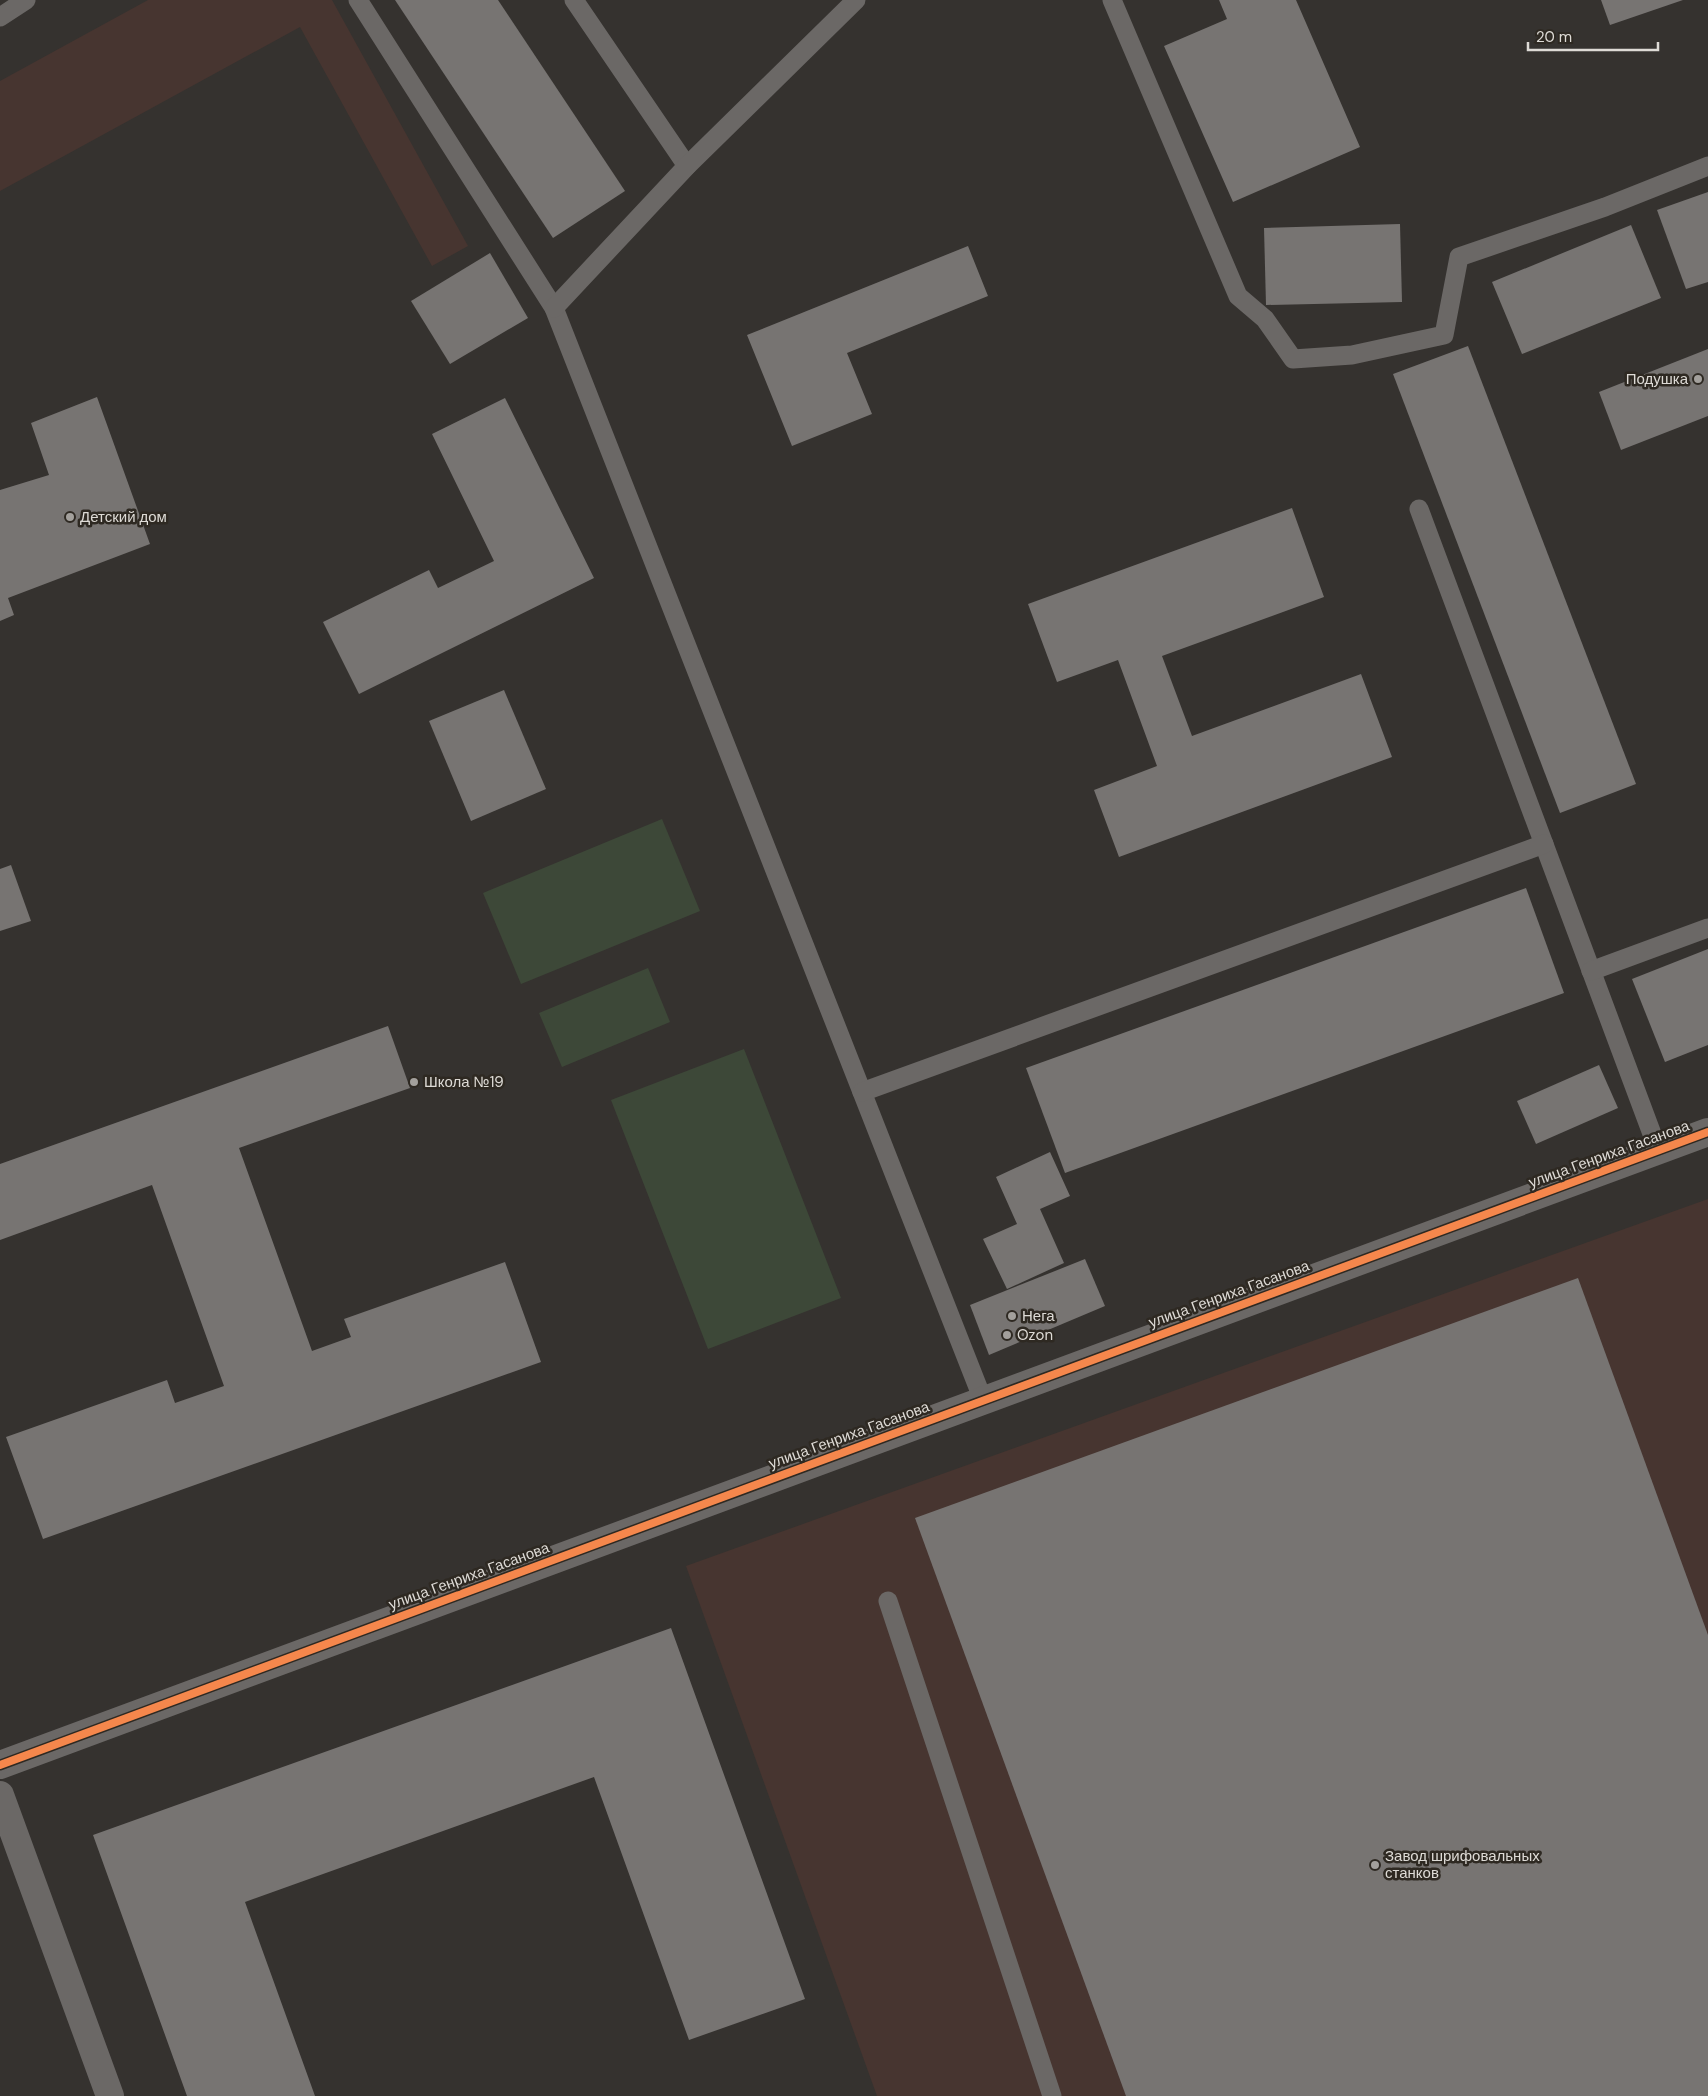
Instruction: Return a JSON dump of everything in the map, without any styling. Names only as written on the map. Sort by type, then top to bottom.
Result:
[{"type":"street","name":"улица Генриха Гасанова","points":[[0,1766],[1708,1132]]},
{"type":"street","points":[[0,1795],[110,2096]]},
{"type":"lane","points":[[0,17],[26,0]]},
{"type":"lane","points":[[358,0],[554,308],[984,1400]]},
{"type":"lane","points":[[574,0],[687,166]]},
{"type":"lane","points":[[554,308],[687,166],[856,0]]},
{"type":"lane","points":[[1112,0],[1238,296],[1265,319],[1293,359],[1352,355],[1444,335],[1459,257],[1605,207],[1708,166]]},
{"type":"lane","points":[[1419,509],[1658,1150]]},
{"type":"lane","points":[[862,1092],[1544,844]]},
{"type":"lane","points":[[1591,971],[1708,928]]},
{"type":"lane","points":[[888,1601],[1052,2096]]},
{"type":"shaded area","points":[[148,0],[332,0],[468,246],[432,266],[300,27],[0,191],[0,81]]},
{"type":"shaded area","name":"Завод шрифовальных станков","points":[[1708,1199],[1708,2096],[877,2096],[686,1566]]},
{"type":"green space","points":[[662,819],[700,911],[521,984],[483,893]]},
{"type":"green space","points":[[648,968],[670,1022],[562,1067],[539,1013]]},
{"type":"green space","points":[[744,1049],[841,1298],[708,1349],[611,1100]]},
{"type":"building","points":[[395,0],[498,0],[625,191],[553,238]]},
{"type":"building","points":[[1219,0],[1296,0],[1360,147],[1233,202],[1164,46],[1227,19]]},
{"type":"building","points":[[1601,0],[1683,0],[1610,25]]},
{"type":"building","points":[[1708,192],[1708,282],[1686,289],[1657,210]]},
{"type":"building","points":[[1400,224],[1402,302],[1266,305],[1264,228]]},
{"type":"building","points":[[1631,225],[1661,298],[1522,354],[1492,282]]},
{"type":"building","points":[[968,246],[988,296],[847,353],[872,414],[792,446],[747,335]]},
{"type":"building","points":[[490,253],[528,318],[450,364],[411,301]]},
{"type":"building","points":[[1468,346],[1636,784],[1560,813],[1393,374]]},
{"type":"building","points":[[1708,349],[1708,416],[1621,450],[1599,392]]},
{"type":"building","name":"Детский дом","points":[[97,397],[150,544],[8,598],[14,615],[0,621],[0,490],[49,475],[31,423]]},
{"type":"building","points":[[505,398],[594,578],[359,694],[323,622],[429,570],[438,588],[494,561],[432,434]]},
{"type":"building","points":[[1292,508],[1324,597],[1162,656],[1192,736],[1361,674],[1392,757],[1119,857],[1094,790],[1157,766],[1118,660],[1057,682],[1028,604]]},
{"type":"building","points":[[504,690],[546,789],[471,821],[429,721]]},
{"type":"building","points":[[11,865],[31,921],[0,931],[0,869]]},
{"type":"building","points":[[1526,888],[1564,993],[1065,1173],[1026,1068]]},
{"type":"building","points":[[1708,949],[1708,1045],[1665,1062],[1632,979]]},
{"type":"building","points":[[388,1026],[410,1088],[239,1148],[312,1351],[351,1337],[344,1319],[505,1262],[541,1362],[43,1539],[6,1437],[167,1380],[175,1403],[224,1386],[152,1185],[0,1240],[0,1164]]},
{"type":"building","points":[[1599,1065],[1618,1108],[1536,1144],[1517,1101]]},
{"type":"building","points":[[1050,1152],[1070,1196],[1040,1209],[1064,1263],[1007,1289],[983,1239],[1017,1224],[996,1177]]},
{"type":"building","points":[[1085,1259],[1105,1306],[989,1355],[970,1305]]},
{"type":"building","name":"Завод шрифовальных станков","points":[[1578,1278],[1708,1635],[1708,2096],[1126,2096],[915,1518]]},
{"type":"building","points":[[671,1628],[805,1999],[689,2040],[594,1777],[245,1902],[315,2096],[187,2096],[93,1835]]},
{"type":"cycle path","points":[[0,1765],[1708,1132]]},
{"type":"place","name":"Подушка","points":[[1698,379]]},
{"type":"place","name":"Детский дом","points":[[70,517]]},
{"type":"place","name":"Школа №19","points":[[414,1082]]},
{"type":"place","name":"Нега","points":[[1012,1316]]},
{"type":"place","name":"Ozon","points":[[1007,1335]]},
{"type":"place","name":"Завод шрифовальных станков","points":[[1375,1865]]}]
